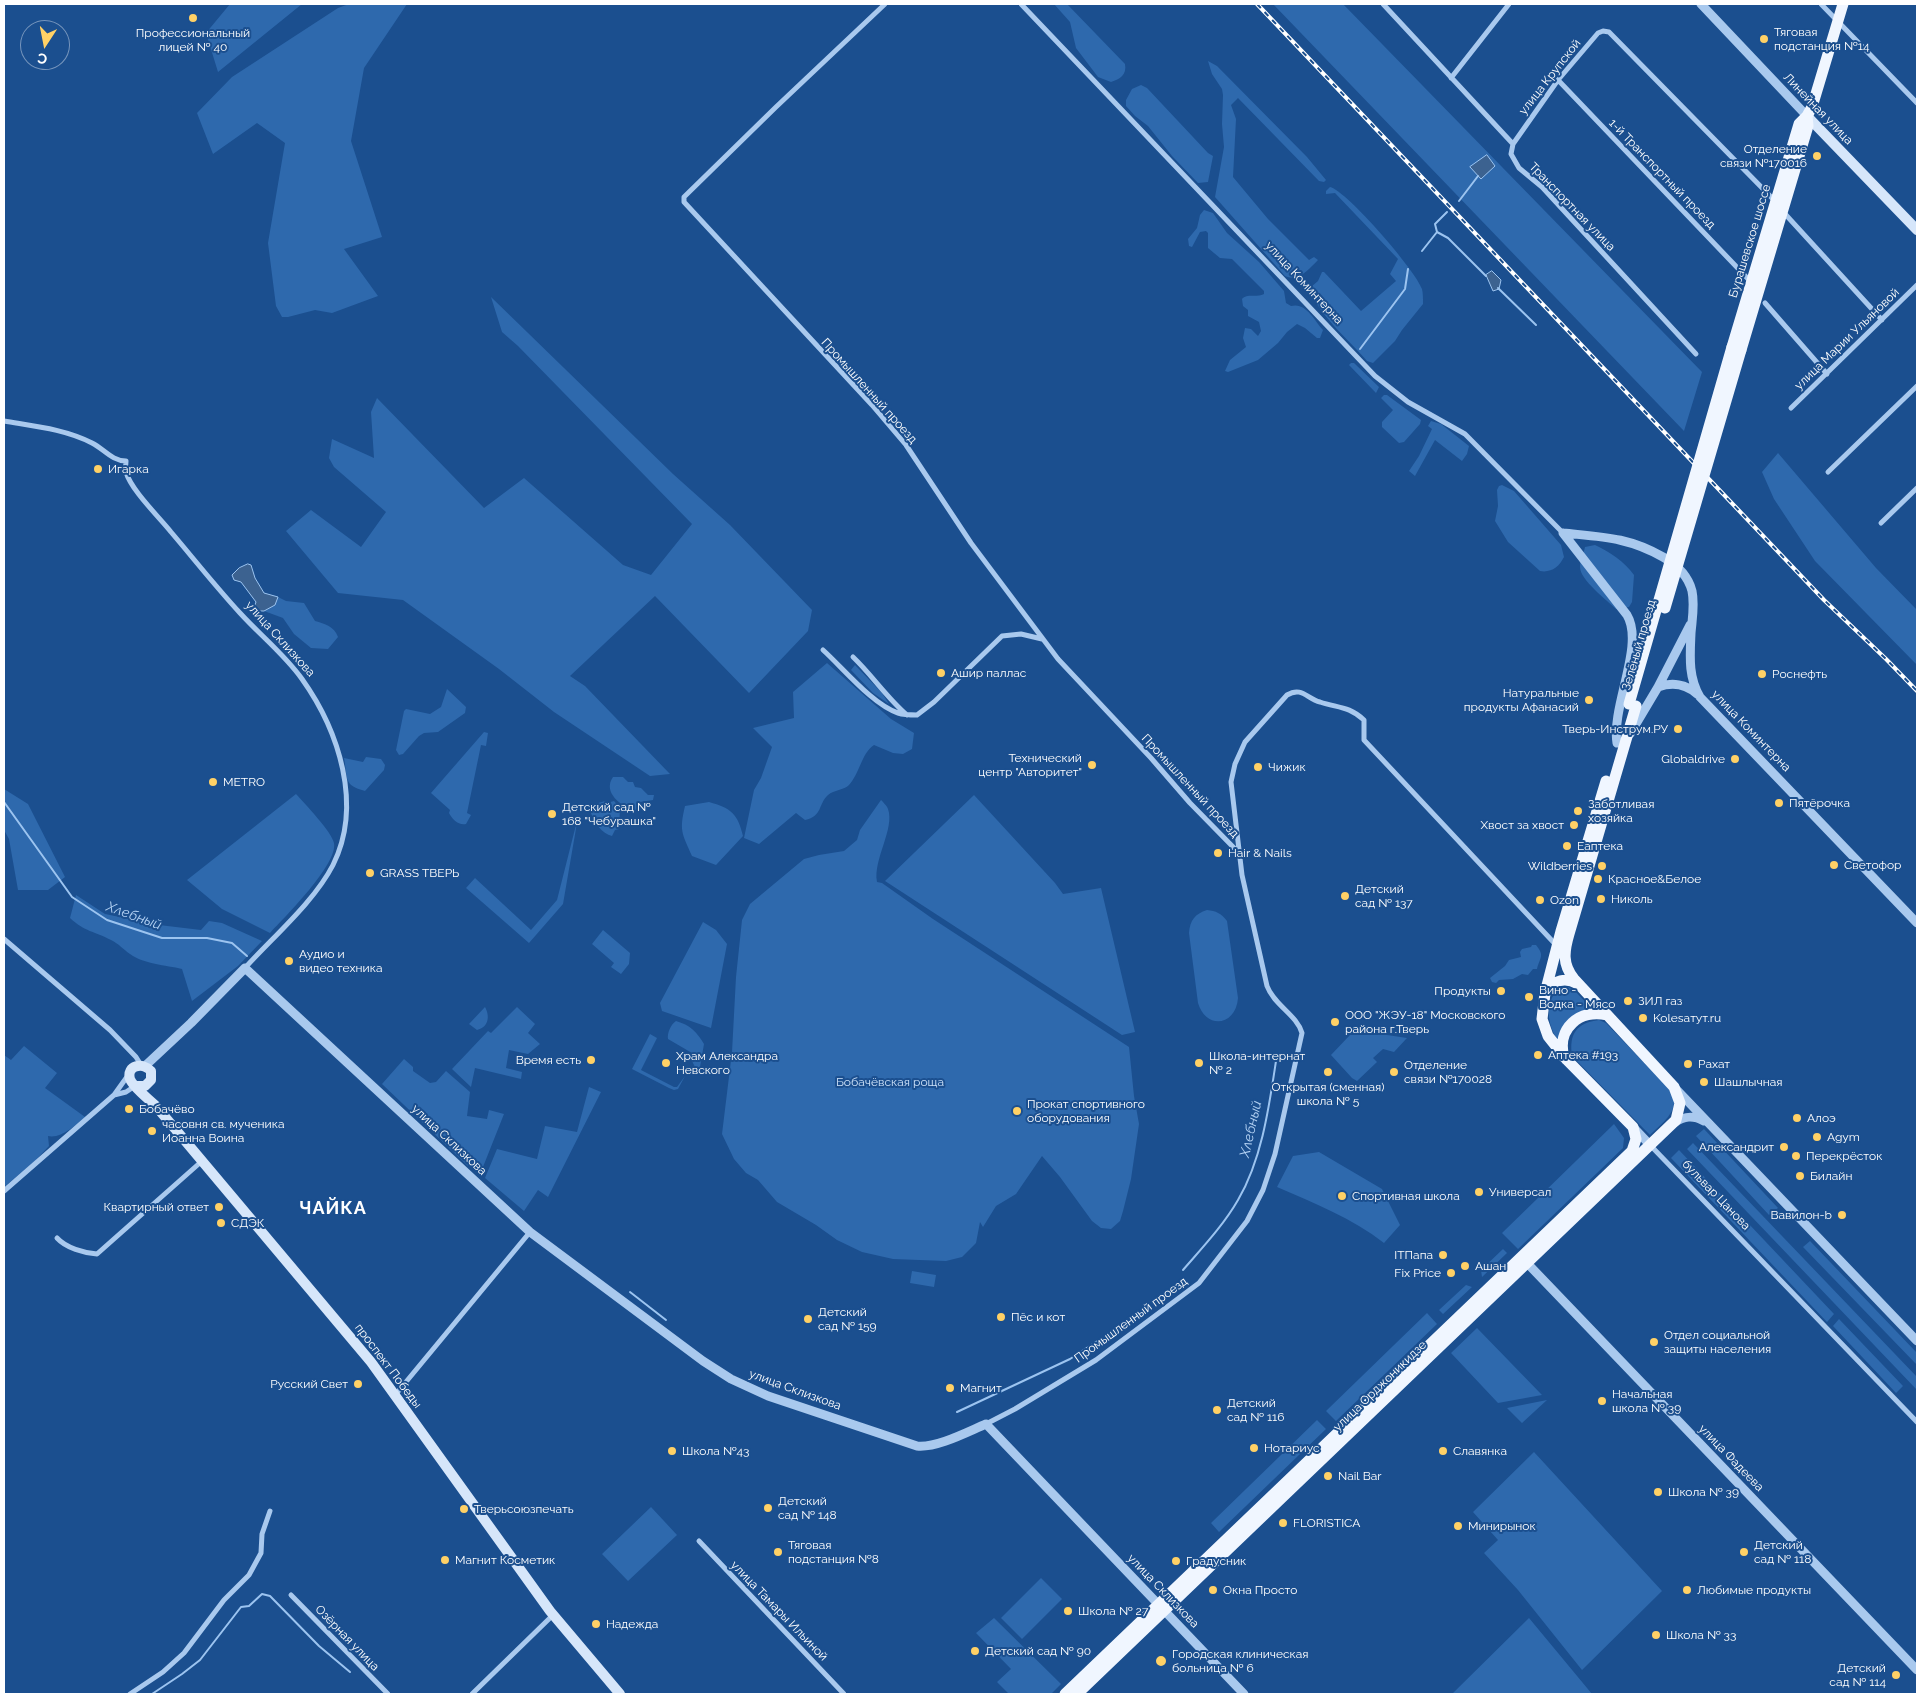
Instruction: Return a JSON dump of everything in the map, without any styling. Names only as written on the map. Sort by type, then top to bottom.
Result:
[{"type":"main road","name":"Бурашевское шоссе","points":[[1737,349],[1751,282],[1799,124],[1812,107],[1842,4]]},
{"type":"main road","name":"Бурашевское шоссе","points":[[1737,349],[1782,214],[1808,126],[1807,116]]},
{"type":"main road","name":"Линейная улица","points":[[1807,116],[1917,230]]},
{"type":"main road","name":"Зелёный проезд","points":[[1552,967],[1561,947],[1737,349]]},
{"type":"main road","points":[[1561,947],[1567,969],[1674,1087],[1679,1096],[1680,1105],[1674,1123]]},
{"type":"main road","name":"бульвар Цанова","points":[[1552,967],[1542,1015],[1544,1028],[1550,1040],[1564,1057],[1633,1127]]},
{"type":"main road","points":[[1546,993],[1554,983],[1563,980],[1573,981],[1581,986]]},
{"type":"main road","points":[[1564,1057],[1563,1040],[1572,1022],[1587,1014],[1607,1015]]},
{"type":"main road","points":[[130,1072],[135,1067],[143,1066],[150,1070],[155,1105]]},
{"type":"main road","name":"проспект Победы","points":[[130,1072],[130,1080],[155,1105],[336,1319],[396,1394],[492,1532],[554,1616],[620,1694]]},
{"type":"main road","points":[[136,1086],[145,1086],[151,1079]]},
{"type":"main road","name":"улица Орджоникидзе","points":[[1064,1694],[1161,1608],[1441,1347],[1674,1123]]},
{"type":"main road","name":"улица Орджоникидзе","points":[[1077,1694],[1161,1608],[1441,1334],[1631,1152],[1636,1139],[1633,1127]]},
{"type":"main road","points":[[1441,1334],[1439,1341],[1441,1347]]},
{"type":"main road","name":"проспект Победы","points":[[586,1654],[628,1694]]},
{"type":"street","name":"Промышленный проезд","points":[[885,4],[684,197],[686,206],[872,405],[906,445],[957,522],[1043,640],[1190,803],[1239,853],[1258,952],[1269,990],[1277,1003],[1300,1026],[1302,1033],[1278,1143],[1263,1190],[1247,1221],[1199,1283],[1096,1360],[1015,1409],[986,1424]]},
{"type":"street","name":"улица Коминтерна","points":[[1021,4],[1375,376],[1408,402],[1466,434],[1563,533],[1597,536],[1637,544],[1676,566],[1691,586],[1694,601],[1690,670],[1700,697],[1917,923]]},
{"type":"street","points":[[1383,4],[1513,144]]},
{"type":"street","points":[[1451,78],[1509,4]]},
{"type":"street","name":"Линейная улица","points":[[1701,4],[1807,116]]},
{"type":"street","points":[[1821,4],[1917,103]]},
{"type":"street","name":"улица Крупской","points":[[1513,144],[1558,80],[1598,33],[1603,31],[1609,32],[1776,200]]},
{"type":"street","name":"1-й Транспортный проезд","points":[[1558,80],[1751,282]]},
{"type":"street","name":"Транспортная улица","points":[[1513,144],[1511,154],[1519,168],[1542,187],[1696,354]]},
{"type":"street","points":[[1782,214],[1786,215],[1882,320]]},
{"type":"street","name":"улица Марии Ульяновой","points":[[1791,408],[1917,285]]},
{"type":"street","points":[[1765,303],[1827,374]]},
{"type":"street","points":[[1828,472],[1917,386]]},
{"type":"street","name":"улица Склизкова","points":[[4,421],[56,430],[79,437],[101,448],[118,461],[126,461],[125,471],[148,505],[238,611],[302,678],[329,730],[340,759],[346,794],[344,834],[339,852],[327,876],[315,892],[244,968],[530,1232],[703,1362],[731,1379],[762,1394],[917,1446],[923,1447],[938,1443],[986,1424],[1244,1694]]},
{"type":"street","points":[[1881,523],[1917,488]]},
{"type":"street","points":[[1563,533],[1627,615],[1632,627],[1632,640],[1618,714],[1616,735],[1621,743],[1658,687],[1692,621]]},
{"type":"street","points":[[1580,555],[1585,542],[1597,536]]},
{"type":"street","points":[[823,650],[869,694],[890,710],[907,715],[917,715],[934,702],[1002,636],[1021,634],[1043,640]]},
{"type":"street","points":[[853,657],[907,715]]},
{"type":"street","points":[[1658,687],[1672,684],[1682,685],[1700,697]]},
{"type":"street","points":[[1239,853],[1231,787],[1232,773],[1237,757],[1248,738],[1285,697],[1294,692],[1303,692],[1317,702],[1348,708],[1364,720],[1364,740],[1561,947]]},
{"type":"street","points":[[4,939],[110,1030],[143,1066],[192,1024],[244,968]]},
{"type":"street","points":[[151,1079],[161,1051]]},
{"type":"street","points":[[4,1191],[114,1095],[130,1072]]},
{"type":"street","points":[[114,1095],[126,1092],[136,1086]]},
{"type":"street","points":[[1674,1087],[1917,1341]]},
{"type":"street","points":[[1674,1123],[1684,1118],[1692,1117],[1701,1119],[1710,1126]]},
{"type":"street","name":"бульвар Цанова","points":[[1633,1127],[1917,1422]]},
{"type":"street","points":[[57,1238],[61,1242],[88,1254],[97,1254],[202,1161]]},
{"type":"street","points":[[396,1394],[530,1232]]},
{"type":"street","name":"улица Фадеева","points":[[1528,1264],[1917,1670]]},
{"type":"street","points":[[130,1694],[163,1672],[184,1653],[224,1600],[249,1575],[262,1553],[262,1534],[270,1511]]},
{"type":"street","name":"улица Тамары Ильиной","points":[[698,1541],[844,1694]]},
{"type":"street","name":"Озёрная улица","points":[[291,1595],[388,1694]]},
{"type":"street","points":[[472,1694],[554,1616]]},
{"type":"green space","points":[[230,4],[302,4],[218,72],[206,33]]},
{"type":"green space","points":[[349,4],[407,4],[364,68],[351,141],[382,237],[344,249],[378,296],[332,313],[315,310],[282,317],[276,306],[268,243],[285,143],[257,123],[213,154],[197,113],[232,77],[338,8]]},
{"type":"green space","points":[[1054,4],[1067,4],[1125,64],[1125,71],[1122,76],[1111,82],[1098,77],[1076,48],[1070,22]]},
{"type":"green space","points":[[1273,4],[1343,4],[1702,372],[1684,431]]},
{"type":"green space","points":[[1208,61],[1217,66],[1307,157],[1326,180],[1324,182],[1319,181],[1238,98],[1231,105],[1236,119],[1233,177],[1268,219],[1309,260],[1314,257],[1318,260],[1299,276],[1285,276],[1215,197],[1224,147],[1222,124],[1223,95],[1222,89],[1212,74]]},
{"type":"green space","points":[[1141,85],[1147,88],[1213,156],[1208,182],[1198,183],[1172,156],[1148,126],[1126,106],[1126,100],[1132,89]]},
{"type":"green space","points":[[1330,187],[1339,192],[1365,216],[1395,250],[1422,289],[1423,304],[1395,341],[1373,363],[1367,361],[1324,315],[1312,295],[1311,287],[1318,281],[1322,272],[1324,272],[1361,311],[1396,281],[1390,274],[1398,259],[1335,193],[1326,194]]},
{"type":"green space","points":[[1204,210],[1213,213],[1227,233],[1259,262],[1284,291],[1286,303],[1291,306],[1301,307],[1309,313],[1323,330],[1320,338],[1317,338],[1297,324],[1258,360],[1228,372],[1225,371],[1230,360],[1246,347],[1243,338],[1245,328],[1251,329],[1258,336],[1261,331],[1259,322],[1248,316],[1248,310],[1243,306],[1242,299],[1246,296],[1264,294],[1264,291],[1232,259],[1220,258],[1208,248],[1208,233],[1206,231],[1200,232],[1192,247],[1189,246],[1188,239],[1197,228],[1200,215]]},
{"type":"green space","points":[[491,297],[673,474],[730,525],[812,610],[808,631],[749,693],[655,596],[570,676],[585,686],[670,774],[650,776],[554,712],[499,669],[403,600],[338,593],[286,531],[311,510],[361,547],[386,512],[334,467],[329,458],[332,439],[374,458],[371,412],[377,398],[484,508],[524,478],[623,565],[651,575],[692,524],[518,346],[502,332]]},
{"type":"green space","points":[[1354,363],[1379,387],[1376,393],[1349,365]]},
{"type":"green space","points":[[1387,395],[1421,420],[1420,424],[1404,442],[1399,443],[1382,427],[1382,422],[1393,410],[1381,398]]},
{"type":"green space","points":[[1431,421],[1441,424],[1469,446],[1467,454],[1462,461],[1435,440],[1415,476],[1409,471],[1419,456],[1432,429],[1428,426]]},
{"type":"green space","points":[[1778,453],[1876,568],[1917,610],[1917,665],[1815,561],[1774,499],[1762,472]]},
{"type":"green space","points":[[1502,485],[1514,491],[1561,545],[1564,557],[1560,564],[1548,571],[1540,571],[1508,542],[1495,521],[1498,506],[1497,490]]},
{"type":"green space","points":[[1595,545],[1616,557],[1634,575],[1632,602],[1629,607],[1616,609],[1584,578],[1580,564],[1585,547]]},
{"type":"green space","points":[[278,597],[286,601],[304,603],[315,621],[334,630],[338,637],[328,649],[311,648],[294,634],[283,618],[264,611],[275,605]]},
{"type":"green space","points":[[827,663],[891,719],[914,733],[912,749],[903,754],[893,753],[874,745],[866,753],[849,785],[828,795],[815,816],[805,820],[796,813],[759,844],[744,838],[754,790],[761,778],[772,747],[753,728],[794,718],[793,692]]},
{"type":"green space","points":[[855,665],[882,693],[889,704],[873,693],[851,670]]},
{"type":"green space","points":[[447,689],[466,707],[465,713],[438,732],[424,733],[419,736],[403,754],[399,755],[396,750],[404,711],[406,709],[430,714],[441,707]]},
{"type":"green space","points":[[484,732],[488,733],[486,746],[481,745],[467,813],[471,815],[466,824],[461,824],[454,820],[449,813],[450,810],[431,793]]},
{"type":"green space","points":[[366,757],[381,759],[385,765],[384,770],[365,791],[353,786],[348,780],[344,758],[363,762]]},
{"type":"green space","points":[[613,777],[623,777],[628,782],[633,782],[635,787],[641,788],[648,795],[654,795],[653,800],[640,802],[639,808],[634,811],[629,809],[619,802],[612,793],[610,783]]},
{"type":"green space","points":[[4,789],[28,804],[65,877],[48,890],[18,890],[9,839],[4,830]]},
{"type":"green space","points":[[296,794],[318,818],[332,838],[334,843],[333,852],[328,864],[309,890],[270,933],[222,909],[187,880]]},
{"type":"green space","points":[[974,795],[1063,894],[1101,888],[1135,1032],[1122,1035],[885,881]]},
{"type":"green space","name":"Бобачёвская роща","points":[[881,800],[887,808],[889,826],[878,864],[877,882],[882,883],[933,919],[1129,1047],[1139,1124],[1131,1179],[1123,1211],[1120,1221],[1111,1229],[1101,1228],[1092,1221],[1042,1156],[1016,1194],[996,1206],[983,1227],[980,1222],[976,1243],[962,1257],[946,1261],[893,1259],[862,1252],[837,1240],[777,1202],[758,1180],[746,1173],[734,1159],[722,1134],[732,1052],[736,977],[742,920],[750,904],[804,859],[844,851],[857,840],[860,830]]},
{"type":"green space","points":[[605,801],[607,803],[614,801],[620,808],[619,829],[615,830],[612,836],[605,833],[599,827],[591,813],[595,804]]},
{"type":"green space","points":[[709,802],[723,807],[736,817],[743,836],[716,865],[692,856],[682,832],[685,806]]},
{"type":"green space","points":[[578,817],[563,904],[529,943],[466,888],[475,878],[531,930],[557,900]]},
{"type":"green space","points":[[76,895],[105,914],[159,925],[201,930],[209,921],[222,923],[262,941],[238,966],[192,1001],[182,969],[148,962],[135,957],[114,942],[75,923],[70,918]]},
{"type":"green space","points":[[1207,910],[1218,913],[1227,921],[1238,998],[1232,1014],[1227,1019],[1220,1021],[1207,1018],[1198,1003],[1189,933],[1194,918],[1199,913]]},
{"type":"green space","points":[[703,922],[716,930],[727,944],[711,1028],[662,1011],[660,1003]]},
{"type":"green space","points":[[603,930],[630,953],[629,964],[621,974],[611,967],[614,963],[592,944]]},
{"type":"green space","points":[[1536,945],[1541,954],[1537,969],[1533,969],[1528,975],[1522,974],[1513,979],[1499,980],[1496,983],[1492,982],[1490,978],[1505,966],[1509,960],[1521,957],[1520,952],[1522,949]]},
{"type":"green space","points":[[1568,987],[1574,990],[1593,1010],[1559,1042],[1550,1024],[1549,1011],[1555,992]]},
{"type":"green space","points":[[485,1007],[488,1014],[486,1024],[477,1030],[469,1024]]},
{"type":"green space","points":[[517,1007],[535,1024],[528,1033],[540,1044],[528,1054],[509,1050],[506,1068],[522,1072],[521,1079],[475,1068],[471,1087],[452,1069],[488,1031],[491,1033]]},
{"type":"green space","points":[[1599,1020],[1606,1023],[1673,1093],[1674,1106],[1672,1111],[1650,1135],[1572,1056],[1571,1048],[1576,1031],[1585,1024]]},
{"type":"green space","points":[[676,1021],[693,1030],[704,1044],[700,1067],[695,1067],[692,1061],[692,1053],[668,1039],[672,1024]]},
{"type":"green space","points":[[650,1034],[657,1038],[641,1070],[674,1087],[677,1087],[685,1076],[678,1089],[669,1088],[632,1069]]},
{"type":"green space","points":[[1350,1035],[1387,1035],[1407,1038],[1394,1052],[1383,1049],[1373,1058],[1377,1062],[1357,1081],[1331,1055]]},
{"type":"green space","points":[[24,1046],[57,1073],[45,1088],[85,1117],[63,1133],[48,1136],[49,1146],[34,1162],[4,1187],[4,1055],[11,1060]]},
{"type":"green space","points":[[404,1059],[413,1067],[413,1071],[430,1083],[436,1082],[446,1071],[470,1092],[467,1116],[487,1119],[489,1110],[504,1114],[481,1172],[471,1163],[468,1166],[382,1084]]},
{"type":"green space","points":[[589,1087],[601,1092],[548,1197],[538,1190],[524,1211],[485,1178],[497,1149],[537,1159],[545,1126],[577,1132]]},
{"type":"green space","points":[[1614,1124],[1624,1138],[1623,1148],[1518,1249],[1502,1233]]},
{"type":"green space","points":[[1704,1129],[1778,1208],[1769,1215],[1696,1136]]},
{"type":"green space","points":[[1693,1143],[1917,1377],[1917,1390],[1687,1149]]},
{"type":"green space","points":[[1679,1150],[1834,1314],[1827,1322],[1671,1158]]},
{"type":"green space","name":"Спортивная школа","points":[[1319,1152],[1382,1189],[1400,1225],[1384,1243],[1346,1219],[1277,1187],[1293,1156]]},
{"type":"green space","points":[[1810,1241],[1917,1353],[1917,1365],[1803,1247]]},
{"type":"green space","points":[[1503,1249],[1507,1253],[1482,1277],[1481,1270]]},
{"type":"green space","points":[[912,1271],[936,1275],[934,1287],[910,1283]]},
{"type":"green space","points":[[1466,1285],[1472,1287],[1443,1314],[1439,1310]]},
{"type":"green space","points":[[1427,1313],[1437,1324],[1336,1421],[1326,1411]]},
{"type":"green space","points":[[1839,1319],[1903,1386],[1896,1393],[1833,1326]]},
{"type":"green space","points":[[1477,1328],[1542,1395],[1498,1403],[1451,1353]]},
{"type":"green space","points":[[1547,1400],[1522,1423],[1507,1408]]},
{"type":"green space","points":[[1317,1420],[1326,1429],[1219,1532],[1211,1523]]},
{"type":"green space","points":[[1534,1452],[1662,1591],[1582,1670],[1518,1590],[1484,1553],[1498,1540],[1473,1512]]},
{"type":"green space","points":[[651,1507],[677,1535],[628,1581],[602,1554]]},
{"type":"green space","points":[[1041,1578],[1062,1599],[1022,1639],[1001,1618]]},
{"type":"green space","points":[[994,1618],[1061,1684],[1051,1694],[1009,1694],[997,1682],[1011,1669],[976,1633]]},
{"type":"green space","points":[[1529,1618],[1592,1694],[1452,1694]]},
{"type":"shaded area","points":[[1487,155],[1495,166],[1481,179],[1470,167]]},
{"type":"shaded area","points":[[1492,271],[1501,280],[1499,289],[1493,291],[1486,275]]},
{"type":"shaded area","points":[[248,564],[251,565],[255,578],[264,593],[278,597],[275,605],[264,611],[256,611],[254,607],[256,602],[241,582],[234,580],[232,575],[239,568]]},
{"type":"waterway","name":"Хлебный","points":[[1459,201],[1478,176]]},
{"type":"waterway","name":"Хлебный","points":[[1422,251],[1437,232],[1435,224],[1447,212]]},
{"type":"waterway","points":[[1437,232],[1448,238],[1486,276]]},
{"type":"waterway","name":"Хлебный","points":[[1360,349],[1405,289],[1408,269]]},
{"type":"waterway","points":[[1498,288],[1536,325]]},
{"type":"waterway","name":"Хлебный","points":[[4,802],[72,897],[107,920],[162,938],[207,938],[232,943],[247,956]]},
{"type":"waterway","name":"Хлебный","points":[[1183,1270],[1226,1219],[1246,1184],[1259,1150],[1276,1061]]},
{"type":"waterway","name":"Хлебный","points":[[630,1292],[666,1320]]},
{"type":"waterway","name":"Хлебный","points":[[957,1412],[1070,1359],[1102,1338]]},
{"type":"waterway","points":[[152,1694],[200,1660],[241,1607],[249,1606],[262,1594],[270,1596],[319,1646],[350,1672]]},
{"type":"railway","points":[[1257,4],[1824,600],[1917,691]]},
{"type":"place","name":"Профессиональный лицей № 40","points":[[193,18]]},
{"type":"place","name":"Тяговая подстанция №14","points":[[1764,39]]},
{"type":"place","name":"Отделение связи №170016","points":[[1817,156]]},
{"type":"place","name":"Игарка","points":[[98,469]]},
{"type":"place","name":"Ашир паллас","points":[[941,673]]},
{"type":"place","name":"Роснефть","points":[[1762,674]]},
{"type":"place","name":"Натуральные продукты Афанасий","points":[[1589,700]]},
{"type":"place","name":"Тверь-Инструм.РУ","points":[[1678,729]]},
{"type":"place","name":"Globaldrive","points":[[1735,759]]},
{"type":"place","name":"Технический центр \"Авторитет\"","points":[[1092,765]]},
{"type":"place","name":"Чижик","points":[[1258,767]]},
{"type":"place","name":"METRO","points":[[213,782]]},
{"type":"place","name":"Пятёрочка","points":[[1779,803]]},
{"type":"place","name":"Заботливая хозяйка","points":[[1578,811]]},
{"type":"place","name":"Детский сад № 168 \"Чебурашка\"","points":[[552,814]]},
{"type":"place","name":"Хвост за хвост","points":[[1574,825]]},
{"type":"place","name":"Еаптека","points":[[1567,846]]},
{"type":"place","name":"Hair & Nails","points":[[1218,853]]},
{"type":"place","name":"Светофор","points":[[1834,865]]},
{"type":"place","name":"Wildberries","points":[[1602,866]]},
{"type":"place","name":"GRASS ТВЕРЬ","points":[[370,873]]},
{"type":"place","name":"Красное&Белое","points":[[1598,879]]},
{"type":"place","name":"Детский сад № 137","points":[[1345,896]]},
{"type":"place","name":"Николь","points":[[1601,899]]},
{"type":"place","name":"Ozon","points":[[1540,900]]},
{"type":"place","name":"Аудио и видео техника","points":[[289,961]]},
{"type":"place","name":"Продукты","points":[[1501,991]]},
{"type":"place","name":"Вино - Водка - Мясо","points":[[1529,997]]},
{"type":"place","name":"ЗИЛ газ","points":[[1628,1001]]},
{"type":"place","name":"Kolesaтут.ru","points":[[1643,1018]]},
{"type":"place","name":"ООО \"ЖЭУ-18\" Московского района г.Тверь","points":[[1335,1022]]},
{"type":"place","name":"Аптека #193","points":[[1538,1055]]},
{"type":"place","name":"Время есть","points":[[591,1060]]},
{"type":"place","name":"Храм Александра Невского","points":[[666,1063]]},
{"type":"place","name":"Школа-интернат № 2","points":[[1199,1063]]},
{"type":"place","name":"Рахат","points":[[1688,1064]]},
{"type":"place","name":"Открытая (сменная) школа № 5","points":[[1328,1072]]},
{"type":"place","name":"Отделение связи №170028","points":[[1394,1072]]},
{"type":"place","name":"Шашлычная","points":[[1704,1082]]},
{"type":"place","name":"Бобачёво","points":[[129,1109]]},
{"type":"place","name":"Прокат спортивного оборудования","points":[[1017,1111]]},
{"type":"place","name":"Алоэ","points":[[1797,1118]]},
{"type":"place","name":"часовня св. мученика Иоанна Воина","points":[[152,1131]]},
{"type":"place","name":"Agym","points":[[1817,1137]]},
{"type":"place","name":"Александрит","points":[[1784,1147]]},
{"type":"place","name":"Перекрёсток","points":[[1796,1156]]},
{"type":"place","name":"Билайн","points":[[1800,1176]]},
{"type":"place","name":"Универсал","points":[[1479,1192]]},
{"type":"place","name":"Спортивная школа","points":[[1342,1196]]},
{"type":"place","name":"Квартирный ответ","points":[[219,1207]]},
{"type":"place","name":"Вавилон-b","points":[[1842,1215]]},
{"type":"place","name":"СДЭК","points":[[221,1223]]},
{"type":"place","name":"ITПапа","points":[[1443,1255]]},
{"type":"place","name":"Ашан","points":[[1465,1266]]},
{"type":"place","name":"Fix Price","points":[[1451,1273]]},
{"type":"place","name":"Пёс и кот","points":[[1001,1317]]},
{"type":"place","name":"Детский сад № 159","points":[[808,1319]]},
{"type":"place","name":"Отдел социальной защиты населения","points":[[1654,1342]]},
{"type":"place","name":"Русский Свет","points":[[358,1384]]},
{"type":"place","name":"Магнит","points":[[950,1388]]},
{"type":"place","name":"Начальная школа № 39","points":[[1602,1401]]},
{"type":"place","name":"Детский сад № 116","points":[[1217,1410]]},
{"type":"place","name":"Нотариус","points":[[1254,1448]]},
{"type":"place","name":"Школа №43","points":[[672,1451]]},
{"type":"place","name":"Славянка","points":[[1443,1451]]},
{"type":"place","name":"Nail Bar","points":[[1328,1476]]},
{"type":"place","name":"Школа № 39","points":[[1658,1492]]},
{"type":"place","name":"Детский сад № 148","points":[[768,1508]]},
{"type":"place","name":"Тверьсоюзпечать","points":[[464,1509]]},
{"type":"place","name":"FLORISTICA","points":[[1283,1523]]},
{"type":"place","name":"Минирынок","points":[[1458,1526]]},
{"type":"place","name":"Тяговая подстанция №8","points":[[778,1552]]},
{"type":"place","name":"Детский сад № 118","points":[[1744,1552]]},
{"type":"place","name":"Магнит Косметик","points":[[445,1560]]},
{"type":"place","name":"Градусник","points":[[1176,1561]]},
{"type":"place","name":"Окна Просто","points":[[1213,1590]]},
{"type":"place","name":"Любимые продукты","points":[[1687,1590]]},
{"type":"place","name":"Школа № 27","points":[[1068,1611]]},
{"type":"place","name":"Надежда","points":[[596,1624]]},
{"type":"place","name":"Школа № 33","points":[[1656,1635]]},
{"type":"place","name":"Детский сад № 90","points":[[975,1651]]},
{"type":"place","name":"Городская клиническая больница № 6","points":[[1161,1661]]},
{"type":"place","name":"Детский сад № 114","points":[[1896,1675]]},
{"type":"district","name":"ЧАЙКА","points":[[333,1209]]}]
